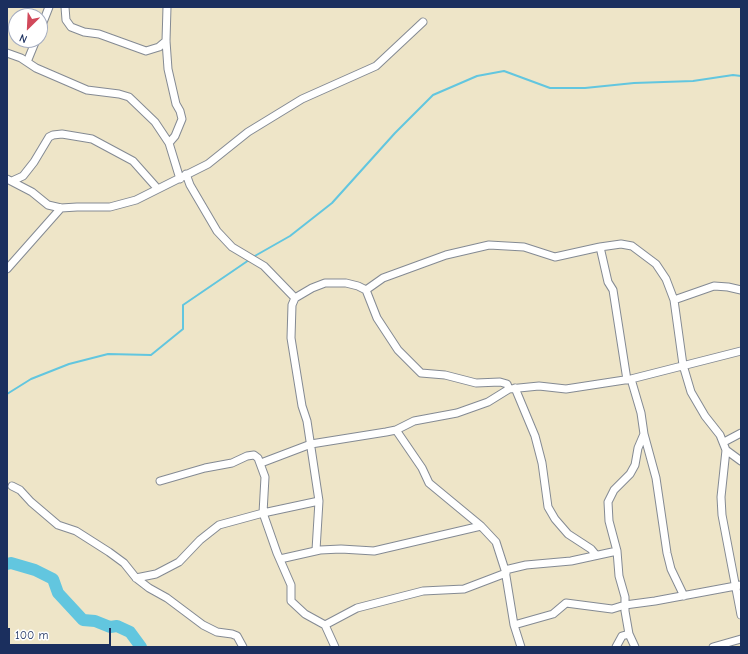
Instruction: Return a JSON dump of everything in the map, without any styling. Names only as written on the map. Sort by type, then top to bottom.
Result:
[{"type":"street","points":[[65,7],[66,20],[71,27],[84,32],[99,34],[146,51],[159,47],[166,41]]},
{"type":"street","points":[[167,7],[166,41],[168,69],[176,104],[182,119],[175,136],[168,143]]},
{"type":"street","points":[[10,180],[32,192],[48,206],[61,208],[110,207],[136,200],[157,188],[180,179],[186,174],[208,164],[248,132],[302,99],[376,66],[423,22]]},
{"type":"street","points":[[27,62],[33,48]]},
{"type":"street","points":[[7,53],[22,58],[36,68],[87,90],[119,94],[129,97],[155,122],[168,143],[180,179]]},
{"type":"street","points":[[10,180],[23,176],[34,162],[49,137],[62,134],[92,139],[133,161],[157,188]]},
{"type":"street","points":[[186,174],[190,185],[217,231],[232,247],[264,266],[295,298]]},
{"type":"street","points":[[7,269],[61,208]]},
{"type":"street","points":[[366,290],[383,278],[446,255],[489,245],[524,248],[555,257],[621,244],[632,246],[656,264],[666,279],[674,300],[683,365],[691,392],[705,416],[724,442],[726,450],[721,498],[722,515],[738,585],[741,615]]},
{"type":"street","points":[[600,247],[608,282],[613,290],[629,380],[641,414],[644,434],[656,478],[667,553],[671,569],[684,596]]},
{"type":"street","points":[[316,550],[319,502],[311,444],[298,386],[291,338],[292,305],[295,298],[312,288],[324,283],[346,282],[366,290],[377,318],[398,350],[421,373],[445,375],[476,383],[500,382],[507,384],[512,388],[535,436],[542,464],[548,507],[555,519],[568,534],[592,549],[596,555]]},
{"type":"street","points":[[674,300],[714,286],[741,290]]},
{"type":"street","points":[[261,463],[311,444],[362,437],[396,430],[414,421],[457,413],[488,402],[512,388],[539,386],[566,389],[629,380],[741,351]]},
{"type":"street","points":[[396,430],[422,468],[429,483],[481,526],[496,542],[506,572],[514,625],[521,647]]},
{"type":"street","points":[[724,442],[741,433]]},
{"type":"street","points":[[634,647],[629,634],[625,597],[619,576],[617,551],[608,521],[608,502],[614,490],[630,474],[635,464],[638,448],[644,434]]},
{"type":"street","points":[[726,450],[741,461]]},
{"type":"street","points":[[160,481],[205,468],[232,463],[247,456],[254,455],[261,463],[265,478],[264,513],[291,585],[291,601],[305,614],[321,621],[325,625],[334,647]]},
{"type":"street","points":[[12,486],[20,490],[31,502],[58,525],[76,531],[109,552],[124,563],[136,578],[204,626],[217,632],[237,636],[243,647]]},
{"type":"street","points":[[136,578],[156,574],[179,562],[200,540],[219,525],[264,513],[319,502]]},
{"type":"street","points":[[280,559],[316,550],[341,549],[374,551],[481,526]]},
{"type":"street","points":[[325,625],[357,608],[423,590],[464,590],[506,572],[526,566],[571,561],[617,551]]},
{"type":"street","points":[[514,625],[554,614],[566,603],[612,609],[625,605],[684,596],[738,585]]},
{"type":"street","points":[[616,647],[622,636],[629,634]]},
{"type":"street","points":[[713,647],[741,639]]},
{"type":"waterway","points":[[253,257],[290,236],[332,203],[395,133],[433,95],[477,76],[504,71],[550,88],[585,88],[634,83],[693,81],[733,75],[741,76]]},
{"type":"waterway","points":[[7,394],[31,379],[69,364],[108,354],[151,355],[183,329],[183,305],[249,260]]},
{"type":"waterway","points":[[7,564],[11,563],[35,570],[53,579],[58,593],[83,620],[95,621],[110,627],[117,626],[130,632],[141,647]]}]
